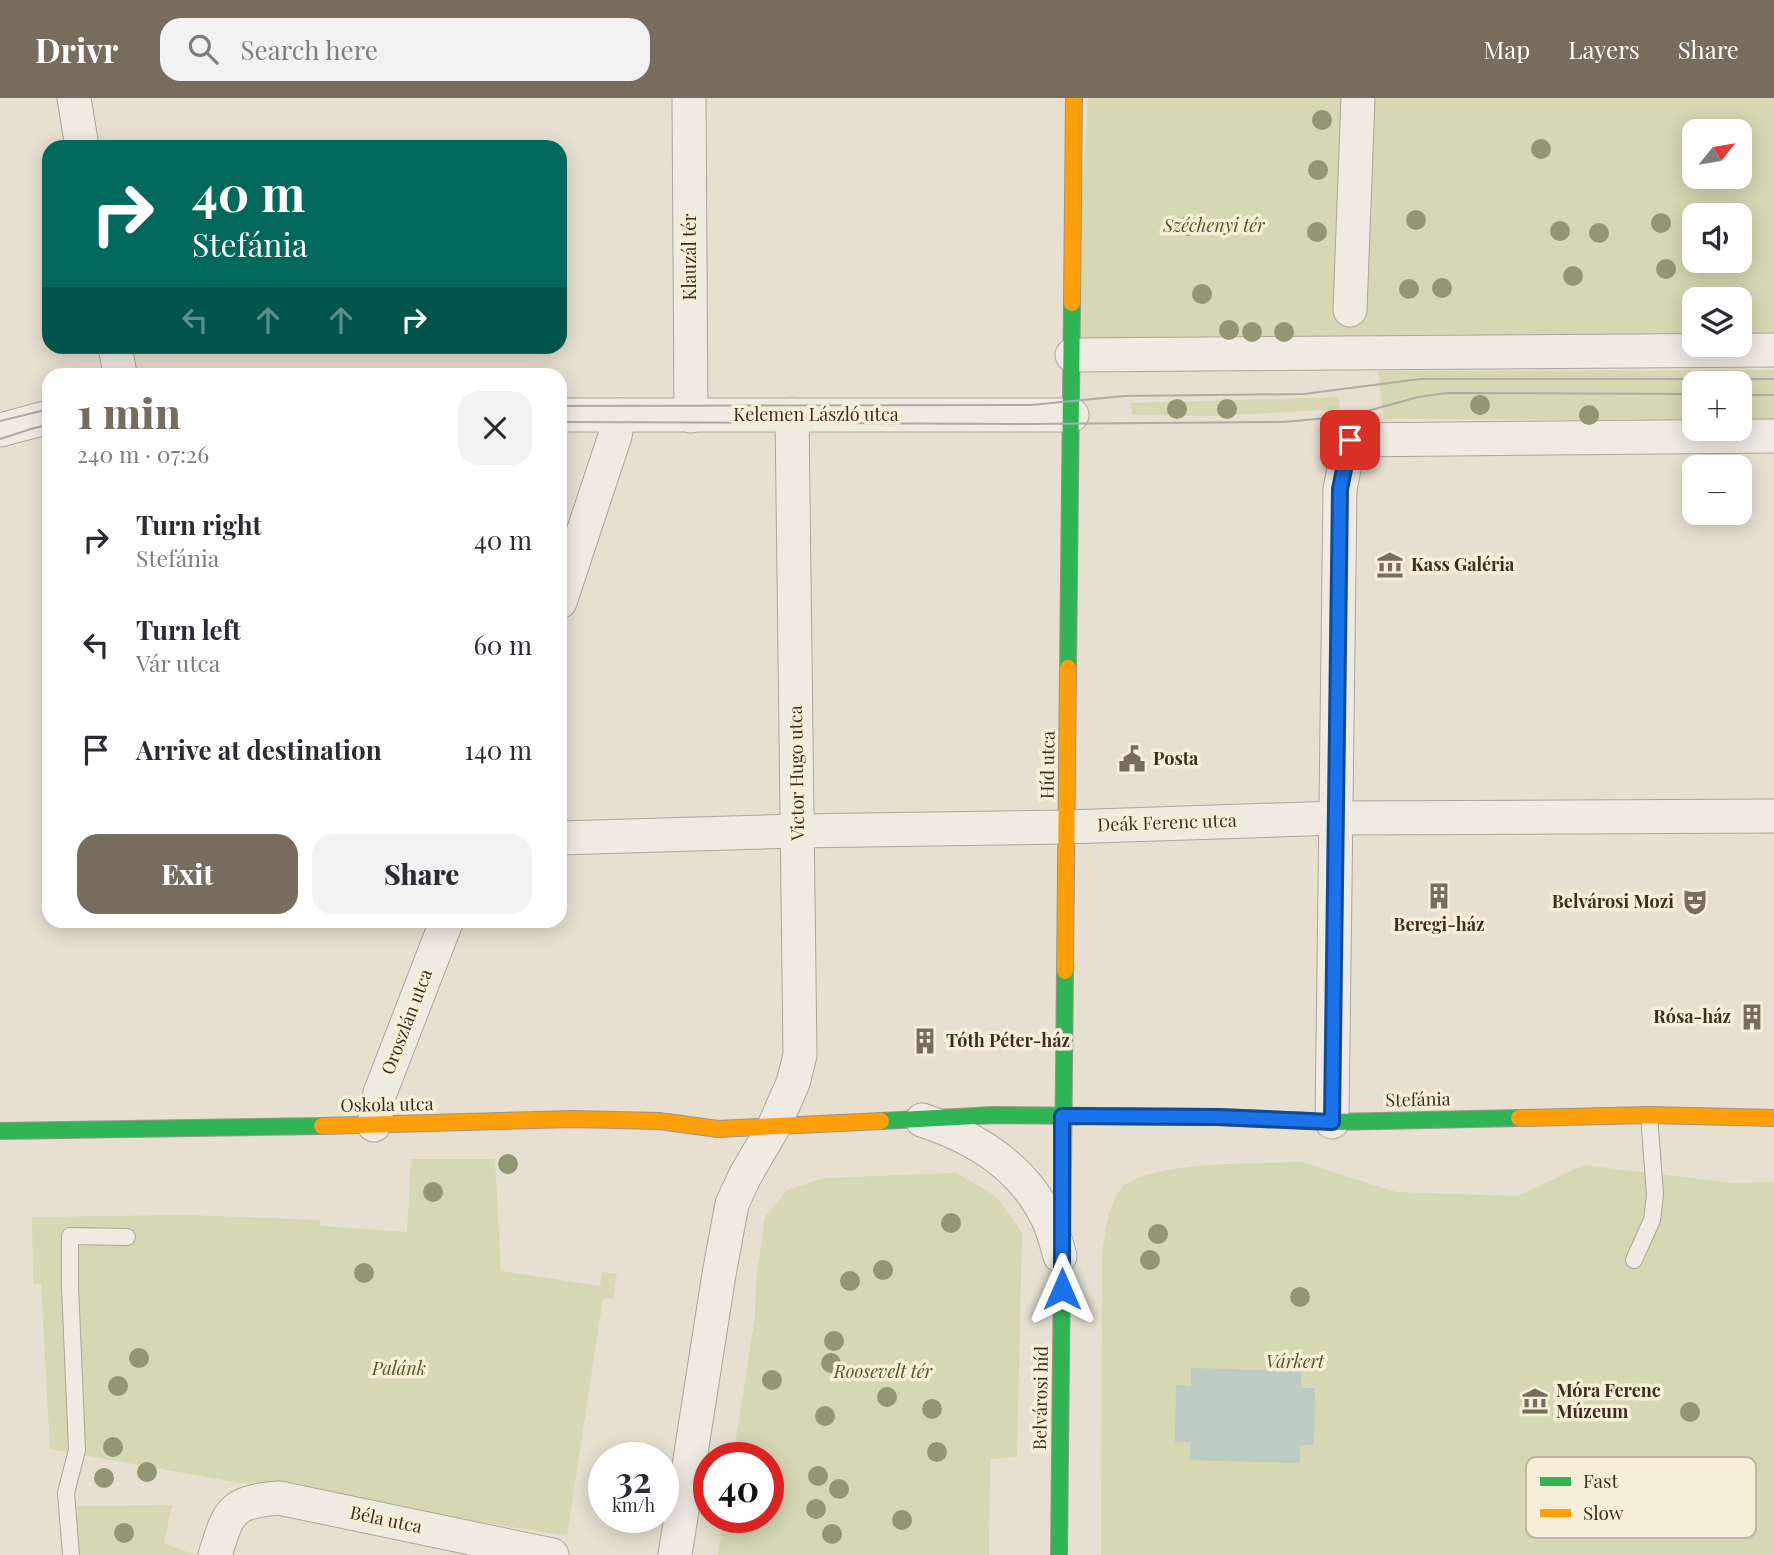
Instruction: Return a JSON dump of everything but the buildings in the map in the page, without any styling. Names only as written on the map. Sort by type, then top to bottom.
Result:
[{"type":"street","points":[[74,98],[81,140]]},
{"type":"street","name":"Klauzál tér","points":[[689,98],[691,416]]},
{"type":"street","points":[[1072,415],[1074,98]]},
{"type":"street","points":[[1350,310],[1358,98]]},
{"type":"street","points":[[1072,355],[1774,350]]},
{"type":"street","name":"Kelemen László utca","points":[[567,415],[1072,415]]},
{"type":"street","points":[[567,581],[615,436],[619,415]]},
{"type":"street","name":"Victor Hugo utca","points":[[774,1126],[793,1083],[800,1055],[792,415]]},
{"type":"street","name":"Híd utca","points":[[1062,1116],[1072,415]]},
{"type":"street","points":[[0,430],[42,419]]},
{"type":"street","points":[[1332,1122],[1340,489],[1350,440],[1774,436]]},
{"type":"street","name":"Deák Ferenc utca","points":[[567,838],[1336,818],[1774,816]]},
{"type":"street","name":"Oroszlán utca","points":[[374,1125],[380,1093],[444,928]]},
{"type":"street","points":[[675,1555],[732,1204],[774,1126],[994,1115],[1062,1116]]},
{"type":"street","name":"Stefánia","points":[[1062,1116],[1218,1117],[1332,1122],[1649,1115],[1774,1118]]},
{"type":"street","name":"Belvárosi híd","points":[[1059,1555],[1062,1116]]},
{"type":"street","name":"Oskola utca","points":[[0,1131],[573,1119],[659,1121],[719,1129],[774,1126]]},
{"type":"street","points":[[922,1120],[974,1141],[1001,1159],[1029,1188],[1050,1224],[1062,1263]]},
{"type":"street","name":"Béla utca","points":[[215,1555],[226,1521],[236,1508],[248,1502],[279,1498],[552,1555]]},
{"type":"lane","points":[[1633,1260],[1652,1220],[1655,1195],[1649,1115]]},
{"type":"lane","points":[[71,1555],[66,1493],[77,1450],[69,1286],[70,1236],[127,1237]]},
{"type":"green space","name":"Széchenyi tér","points":[[1088,98],[1774,98],[1774,350],[1752,350],[1752,287],[1682,287],[1682,351],[1072,355]]},
{"type":"green space","points":[[1774,370],[1774,420],[1752,420],[1752,371],[1682,371],[1682,420],[1384,419],[1378,371]]},
{"type":"green space","points":[[1338,397],[1340,409],[1217,416],[1132,415],[1131,403]]},
{"type":"green space","name":"Palánk","points":[[411,1159],[495,1159],[501,1271],[600,1286],[602,1272],[617,1274],[613,1299],[603,1298],[567,1536],[50,1449],[41,1284],[33,1284],[32,1217],[187,1215],[320,1220],[320,1226],[407,1232]]},
{"type":"green space","name":"Várkert","points":[[1302,1162],[1396,1192],[1518,1196],[1583,1165],[1732,1183],[1774,1182],[1774,1555],[1101,1555],[1102,1256],[1107,1221],[1116,1196],[1134,1180],[1179,1168]]},
{"type":"green space","name":"Roosevelt tér","points":[[956,1173],[996,1196],[1022,1233],[1017,1457],[990,1459],[989,1555],[718,1555],[721,1533],[784,1533],[784,1442],[735,1442],[755,1316],[756,1280],[765,1217],[787,1190],[824,1178]]},
{"type":"green space","points":[[172,1505],[164,1543],[195,1555],[79,1555],[76,1506]]},
{"type":"shaded area","points":[[1191,1368],[1301,1371],[1301,1388],[1315,1388],[1314,1445],[1300,1445],[1300,1463],[1190,1460],[1190,1442],[1175,1442],[1176,1385],[1191,1386]]},
{"type":"tram line","points":[[567,406],[1031,405],[1124,396],[1304,394],[1420,379],[1774,379]]},
{"type":"tram line","points":[[567,422],[1284,422],[1349,416],[1418,397],[1447,393],[1682,394]]},
{"type":"tram line","points":[[1752,395],[1774,395]]},
{"type":"tram line","points":[[0,421],[42,411]]},
{"type":"tram line","points":[[0,439],[42,426]]},
{"type":"traffic: fast","points":[[1068,668],[1072,303]]},
{"type":"traffic: fast","points":[[1059,1555],[1065,971]]},
{"type":"traffic: fast","points":[[881,1121],[994,1115],[1218,1117],[1332,1122],[1519,1118]]},
{"type":"traffic: fast","points":[[0,1131],[322,1126]]},
{"type":"traffic: slow","points":[[1072,303],[1074,98]]},
{"type":"traffic: slow","points":[[1065,971],[1068,668]]},
{"type":"traffic: slow","points":[[1519,1118],[1649,1115],[1774,1118]]},
{"type":"traffic: slow","points":[[322,1126],[573,1119],[659,1121],[718,1129],[881,1121]]},
{"type":"place","name":"Kass Galéria","points":[[1390,565]]},
{"type":"place","name":"Posta","points":[[1132,759]]},
{"type":"place","name":"Beregi-ház","points":[[1439,896]]},
{"type":"place","name":"Belvárosi Mozi","points":[[1695,902]]},
{"type":"place","name":"Rósa-ház","points":[[1752,1017]]},
{"type":"place","name":"Tóth Péter-ház","points":[[925,1041]]},
{"type":"place","name":"Móra Ferenc Múzeum","points":[[1535,1401]]},
{"type":"route","points":[[1062,1289],[1062,1116],[1218,1117],[1332,1122],[1340,489],[1350,440]]}]
